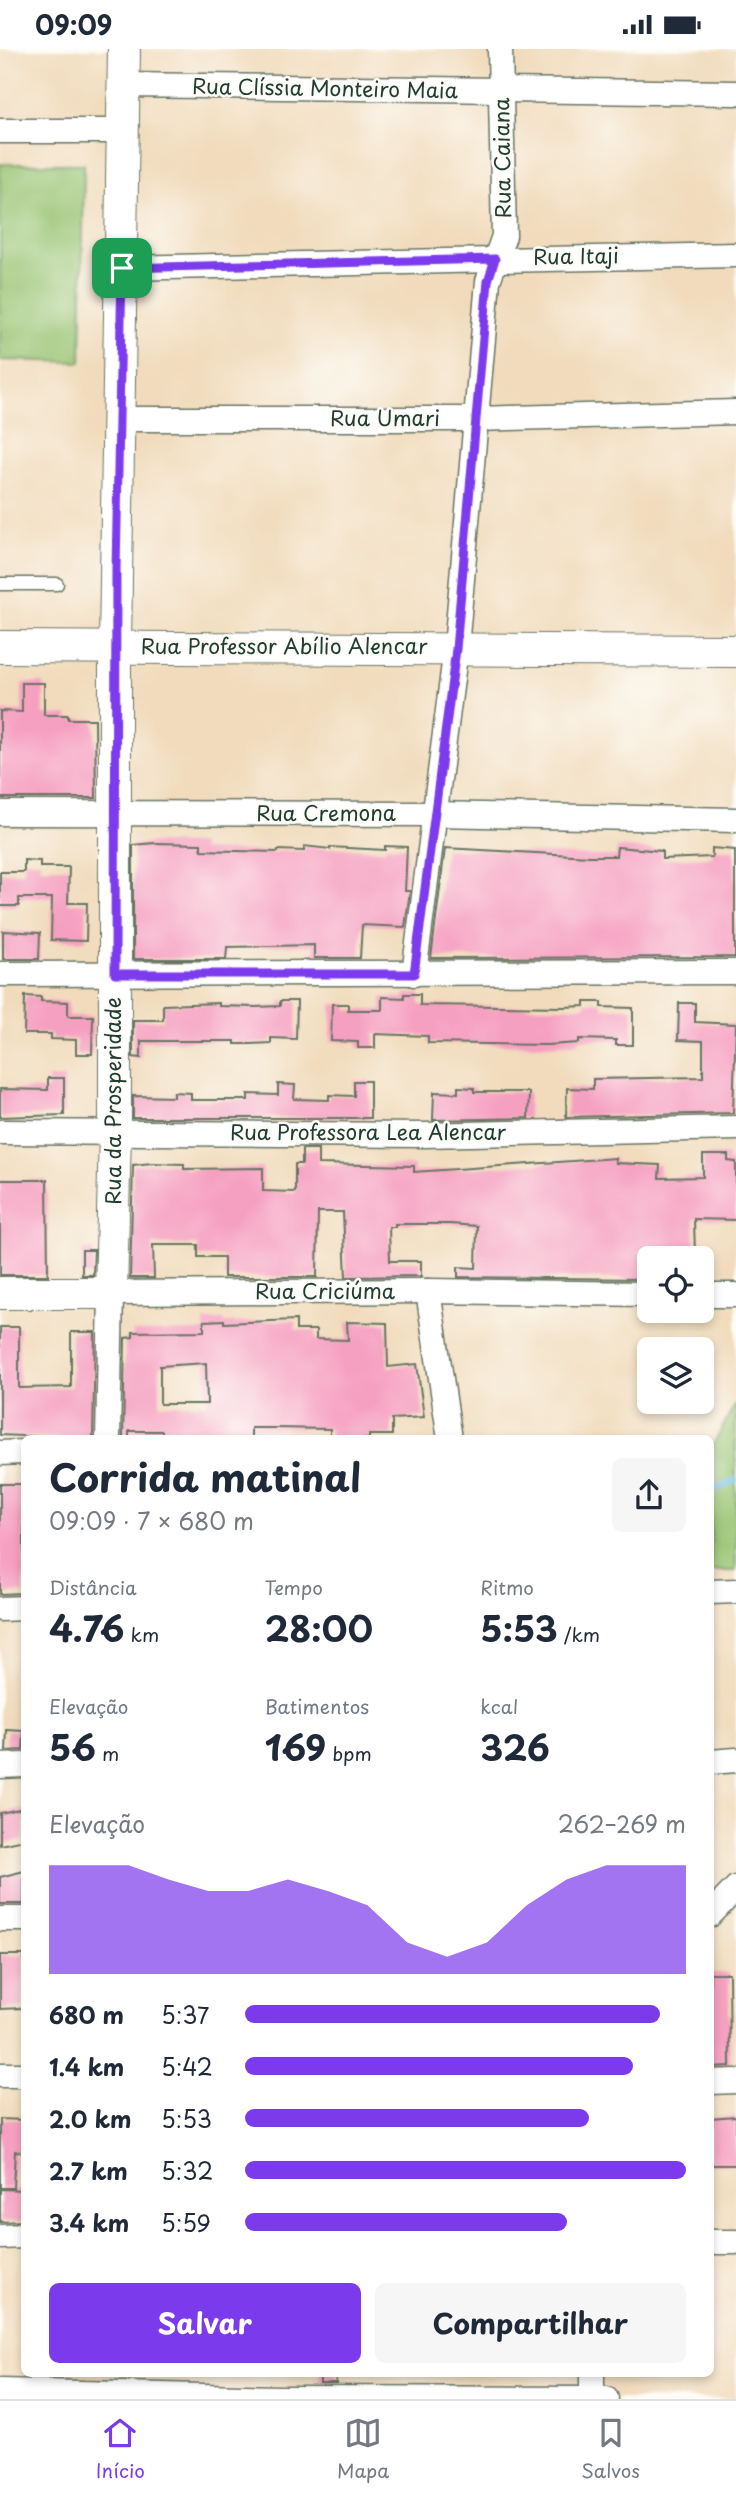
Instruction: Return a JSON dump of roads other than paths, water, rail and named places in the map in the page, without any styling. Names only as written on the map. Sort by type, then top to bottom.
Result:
[{"type":"street","name":"Rua da Prosperidade","points":[[108,1435],[116,1132],[115,646],[124,49]]},
{"type":"street","name":"Rua Caiana","points":[[414,974],[456,649],[488,281],[504,236],[500,49]]},
{"type":"street","name":"Rua Clíssia Monteiro Maia","points":[[123,85],[736,93]]},
{"type":"street","points":[[0,131],[122,131]]},
{"type":"street","name":"Rua Itaji","points":[[122,268],[736,255]]},
{"type":"street","name":"Rua Umari","points":[[117,419],[476,419],[736,412]]},
{"type":"street","name":"Rua Professor Abílio Alencar","points":[[0,647],[736,651]]},
{"type":"street","name":"Rua Cremona","points":[[0,813],[434,814],[736,820]]},
{"type":"street","points":[[0,974],[736,972]]},
{"type":"street","name":"Rua Professora Lea Alencar","points":[[0,1132],[423,1135],[736,1128]]},
{"type":"street","points":[[428,1291],[449,1435]]},
{"type":"street","name":"Rua Criciúma","points":[[0,1293],[428,1291],[637,1294]]},
{"type":"street","points":[[714,1295],[736,1296]]},
{"type":"street","points":[[0,1453],[21,1452]]},
{"type":"street","points":[[714,1592],[736,1591]]},
{"type":"street","points":[[0,1609],[21,1608]]},
{"type":"street","points":[[714,1762],[736,1760]]},
{"type":"street","points":[[0,1766],[21,1765]]},
{"type":"street","points":[[714,1912],[736,1888]]},
{"type":"street","points":[[714,1915],[736,1915]]},
{"type":"street","points":[[0,1919],[21,1919]]},
{"type":"street","points":[[0,2075],[21,2075]]},
{"type":"street","points":[[714,2082],[736,2081]]},
{"type":"street","points":[[0,2237],[21,2236]]},
{"type":"street","points":[[714,2242],[736,2242]]},
{"type":"street","points":[[592,2377],[592,2399]]},
{"type":"street","points":[[0,2391],[93,2388],[292,2398],[606,2399]]},
{"type":"lane","points":[[0,584],[57,585]]},
{"type":"waterway","points":[[714,1490],[736,1480]]}]
